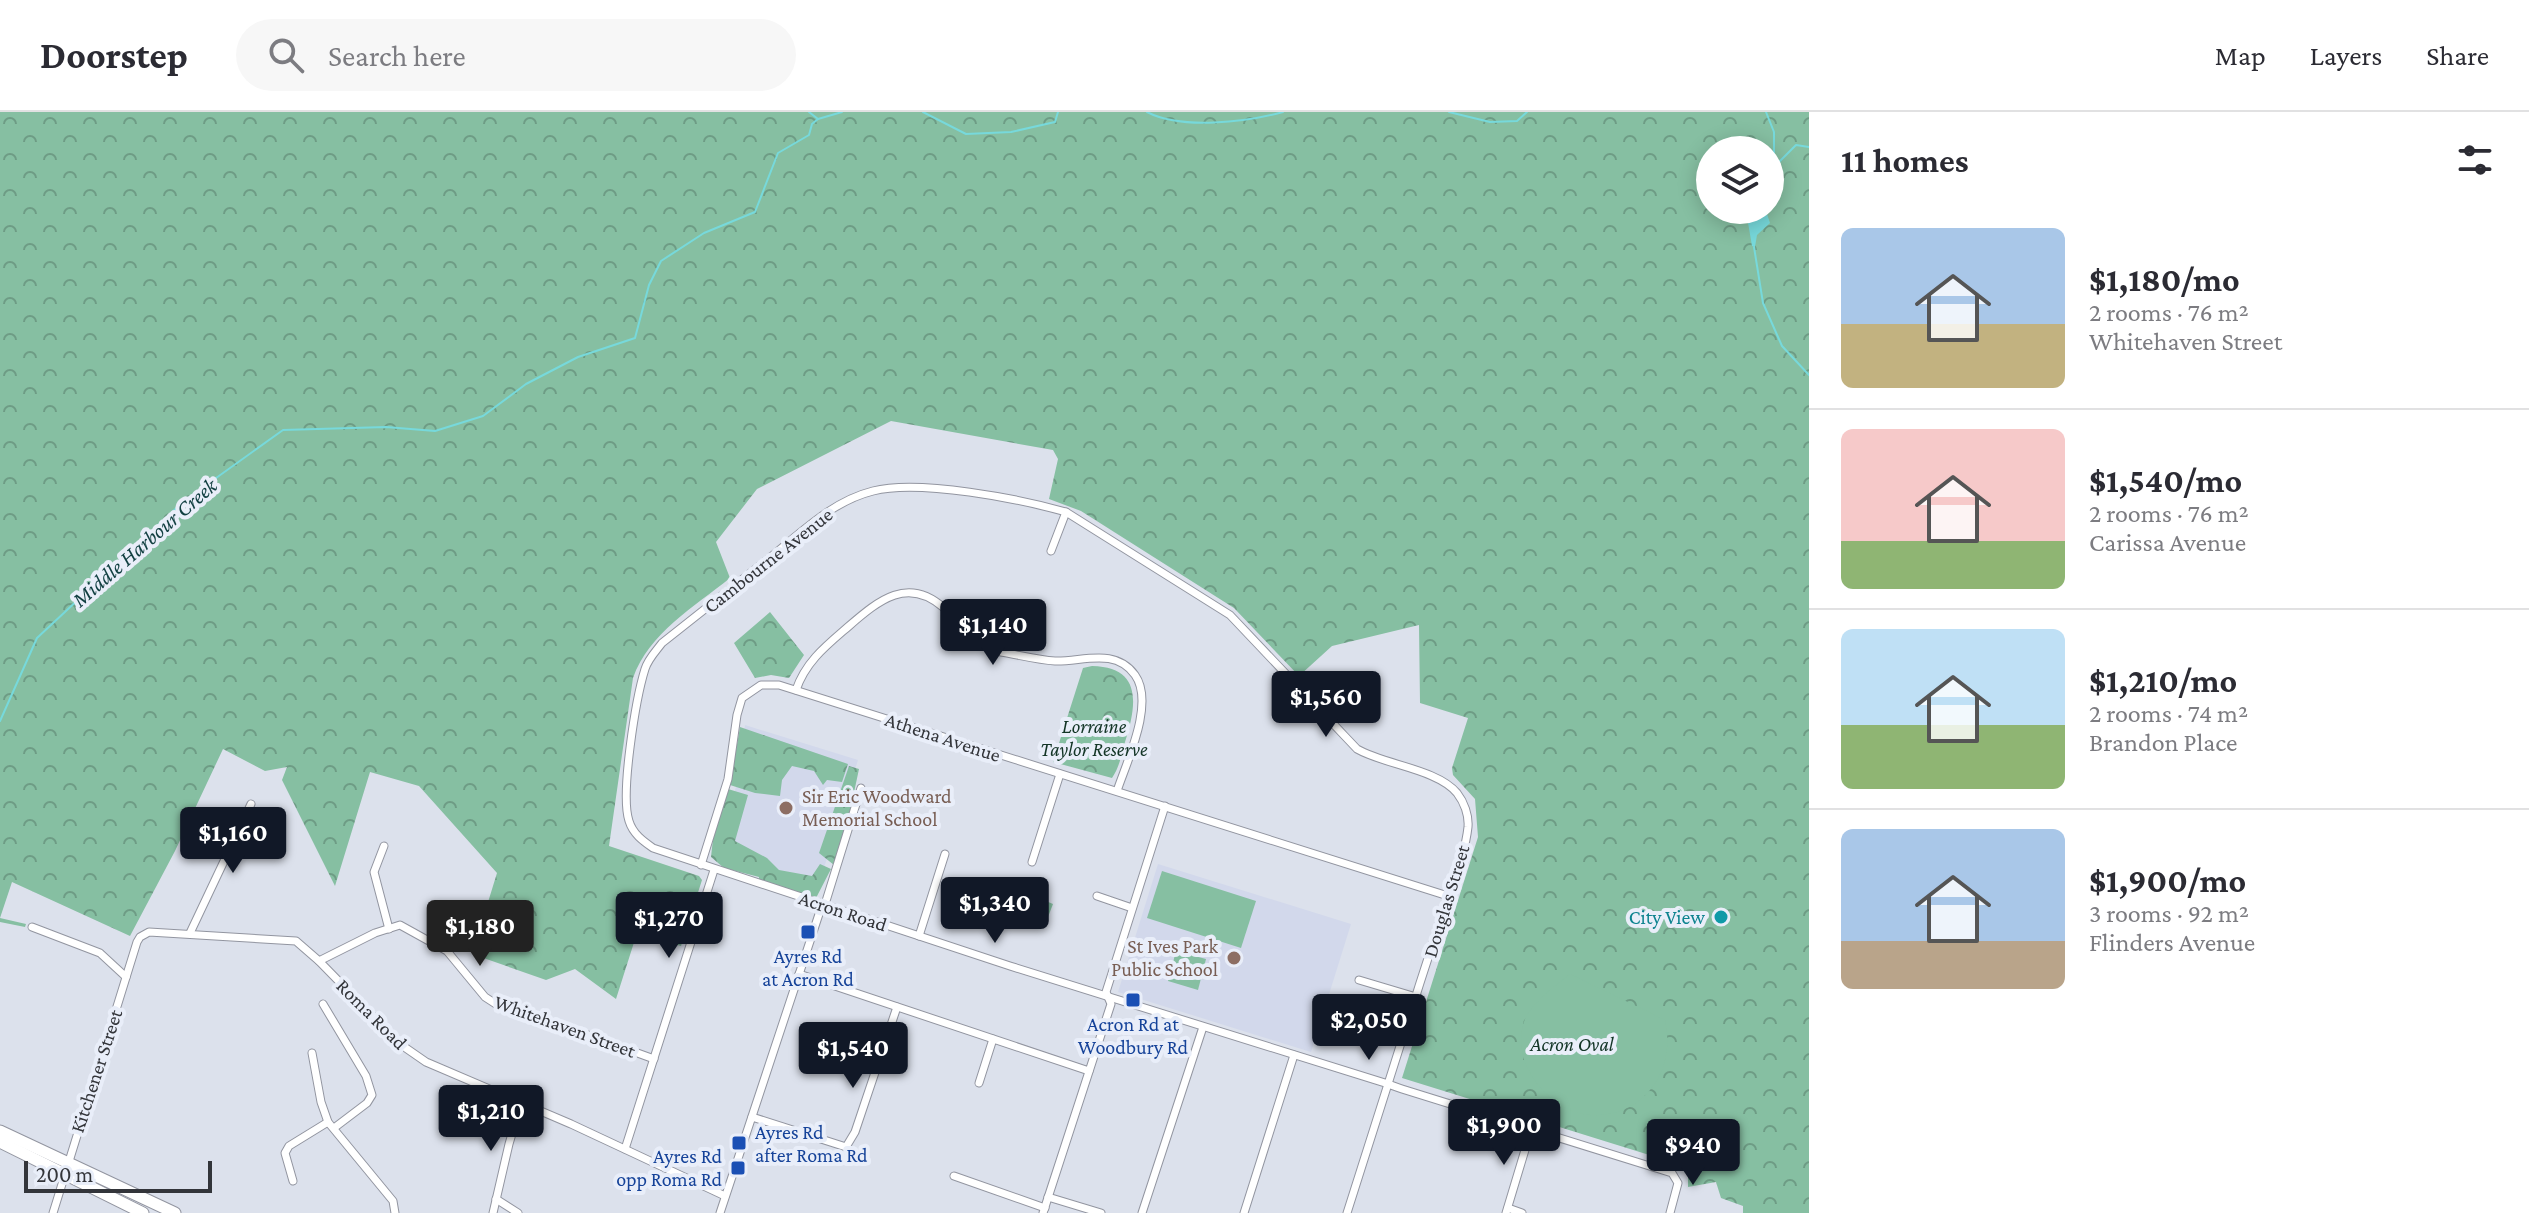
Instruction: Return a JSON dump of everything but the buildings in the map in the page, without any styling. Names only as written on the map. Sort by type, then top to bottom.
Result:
[{"type":"highway","points":[[0,1131],[143,1213]]},
{"type":"highway","points":[[0,1142],[175,1213]]},
{"type":"street","name":"Cambourne Avenue","points":[[701,865],[653,848],[642,841],[629,822],[626,801],[633,733],[645,666],[662,643],[833,507],[874,490],[901,486],[926,487],[1066,512],[1230,615],[1357,749],[1372,758],[1441,781]]},
{"type":"street","points":[[1051,551],[1066,512]]},
{"type":"street","points":[[796,690],[802,673],[814,657],[865,611],[889,595],[907,592],[924,595],[996,651],[1056,661],[1110,658],[1125,665],[1135,675],[1143,692],[1142,715],[1117,791]]},
{"type":"street","points":[[1328,718],[1365,682]]},
{"type":"street","name":"Athena Avenue","points":[[701,865],[728,779],[742,698],[761,685],[779,685],[1448,896]]},
{"type":"street","points":[[1032,862],[1060,774]]},
{"type":"street","name":"Douglas Street","points":[[1347,1213],[1469,823],[1465,806],[1456,792],[1441,781]]},
{"type":"street","points":[[731,1213],[720,1211],[861,788]]},
{"type":"street","points":[[190,933],[251,804]]},
{"type":"street","points":[[954,1176],[1044,1210],[1111,1004],[1106,992],[1165,806]]},
{"type":"street","points":[[319,961],[389,929],[374,872],[384,846]]},
{"type":"street","points":[[919,936],[945,854]]},
{"type":"street","name":"Acron Road","points":[[701,865],[1108,998],[1672,1173],[1678,1183],[1670,1213]]},
{"type":"street","points":[[625,1149],[714,870]]},
{"type":"street","points":[[1097,896],[1132,908]]},
{"type":"street","name":"Whitehaven Street","points":[[389,929],[400,925],[447,951],[485,997],[502,1008],[552,1022],[654,1059]]},
{"type":"street","points":[[32,927],[100,953],[126,977]]},
{"type":"street","name":"Roma Road","points":[[145,933],[296,941],[400,1044],[426,1062],[725,1196]]},
{"type":"street","name":"Kitchener Street","points":[[53,1213],[137,942],[145,933]]},
{"type":"street","points":[[799,974],[1089,1071]]},
{"type":"street","points":[[1359,980],[1416,997]]},
{"type":"street","points":[[293,1181],[285,1153],[289,1146],[367,1103],[372,1095],[366,1076],[323,1004]]},
{"type":"street","points":[[846,1147],[855,1132],[897,1007]]},
{"type":"street","points":[[1142,1213],[1203,1027]]},
{"type":"street","points":[[979,1083],[993,1039]]},
{"type":"street","points":[[312,1053],[321,1102],[331,1125],[393,1201],[395,1213]]},
{"type":"street","points":[[1244,1213],[1294,1055]]},
{"type":"street","points":[[493,1213],[521,1103]]},
{"type":"street","points":[[752,1117],[846,1147],[858,1161]]},
{"type":"street","points":[[1522,1213],[1507,1211],[1531,1130]]},
{"type":"street","points":[[1048,1197],[1101,1213]]},
{"type":"street","points":[[496,1199],[518,1213]]},
{"type":"shaded area","name":"Sir Eric Woodward Memorial School","points":[[745,725],[858,760],[818,887],[714,854],[737,784]]},
{"type":"shaded area","name":"St Ives Park Public School","points":[[1158,864],[1351,924],[1311,1052],[1118,992]]},
{"type":"green space","points":[[0,112],[1809,112],[1809,1213],[1743,1213],[1743,1206],[1721,1198],[1716,1182],[1688,1187],[1688,1175],[1675,1163],[1402,1078],[1478,837],[1475,799],[1453,775],[1452,768],[1468,718],[1420,703],[1419,625],[1332,646],[1299,676],[1234,608],[1081,511],[1049,499],[1058,459],[1053,450],[891,421],[757,489],[716,542],[730,578],[661,634],[640,662],[633,678],[609,846],[699,876],[702,880],[681,946],[637,933],[616,999],[575,969],[546,980],[472,954],[497,873],[419,786],[370,772],[335,886],[282,780],[287,767],[265,771],[223,749],[175,851],[130,936],[12,882],[0,918]]},
{"type":"green space","points":[[770,612],[804,655],[789,678],[771,675],[755,678],[734,643]]},
{"type":"green space","name":"Lorraine Taylor Reserve","points":[[1092,666],[1121,673],[1132,691],[1132,716],[1112,778],[1053,762],[1083,668]]},
{"type":"green space","points":[[740,727],[848,764],[842,782],[827,780],[823,785],[814,771],[792,766],[782,780],[780,796],[755,793],[730,785]]},
{"type":"green space","points":[[849,766],[859,769],[834,865],[819,853]]},
{"type":"green space","points":[[728,789],[748,795],[735,841],[767,858],[779,870],[812,876],[820,864],[831,869],[815,900],[759,881],[759,877],[724,868],[711,857],[714,830]]},
{"type":"green space","points":[[1162,871],[1256,901],[1241,948],[1147,918]]},
{"type":"green space","points":[[1027,893],[1053,904],[1048,917],[1022,907]]},
{"type":"green space","points":[[0,918],[26,924],[25,927],[0,922]]},
{"type":"green space","points":[[1176,951],[1206,959],[1198,990],[1168,981]]},
{"type":"green space","name":"Acron Oval","points":[[1570,974],[1665,1020],[1667,1052],[1658,1079],[1641,1099],[1619,1112],[1594,1115],[1569,1109],[1545,1093],[1524,1060],[1521,1034],[1526,1017],[1540,999]]},
{"type":"water","points":[[1748,224],[1769,224],[1757,235],[1755,247],[1752,246]]},
{"type":"waterway","name":"Middle Harbour Creek","points":[[809,112],[818,119],[842,112]]},
{"type":"waterway","name":"Middle Harbour Creek","points":[[923,112],[966,134],[1011,132],[1055,122],[1058,112]]},
{"type":"waterway","name":"Middle Harbour Creek","points":[[1147,112],[1161,118],[1196,123],[1251,119],[1283,112]]},
{"type":"waterway","name":"Middle Harbour Creek","points":[[1449,112],[1490,122],[1517,121],[1527,112]]},
{"type":"waterway","name":"Middle Harbour Creek","points":[[1766,112],[1774,136]]},
{"type":"waterway","name":"Middle Harbour Creek","points":[[0,721],[37,638],[184,501],[283,430],[386,427],[435,431],[483,416],[526,384],[578,357],[635,338],[649,285],[661,261],[704,233],[755,212],[778,153],[809,135],[812,124],[818,119]]},
{"type":"waterway","points":[[1784,157],[1796,145],[1809,147]]},
{"type":"waterway","name":"Middle Harbour Creek","points":[[1754,247],[1763,303],[1782,346],[1809,375]]},
{"type":"place","name":"Sir Eric Woodward Memorial School","points":[[786,808]]},
{"type":"place","name":"City View","points":[[1721,917]]},
{"type":"place","name":"Ayres Rd at Acron Rd","points":[[808,932]]},
{"type":"place","name":"St Ives Park Public School","points":[[1234,958]]},
{"type":"place","name":"Acron Rd at Woodbury Rd","points":[[1133,1000]]},
{"type":"place","name":"Ayres Rd after Roma Rd","points":[[739,1143]]},
{"type":"place","name":"Ayres Rd opp Roma Rd","points":[[738,1168]]}]
